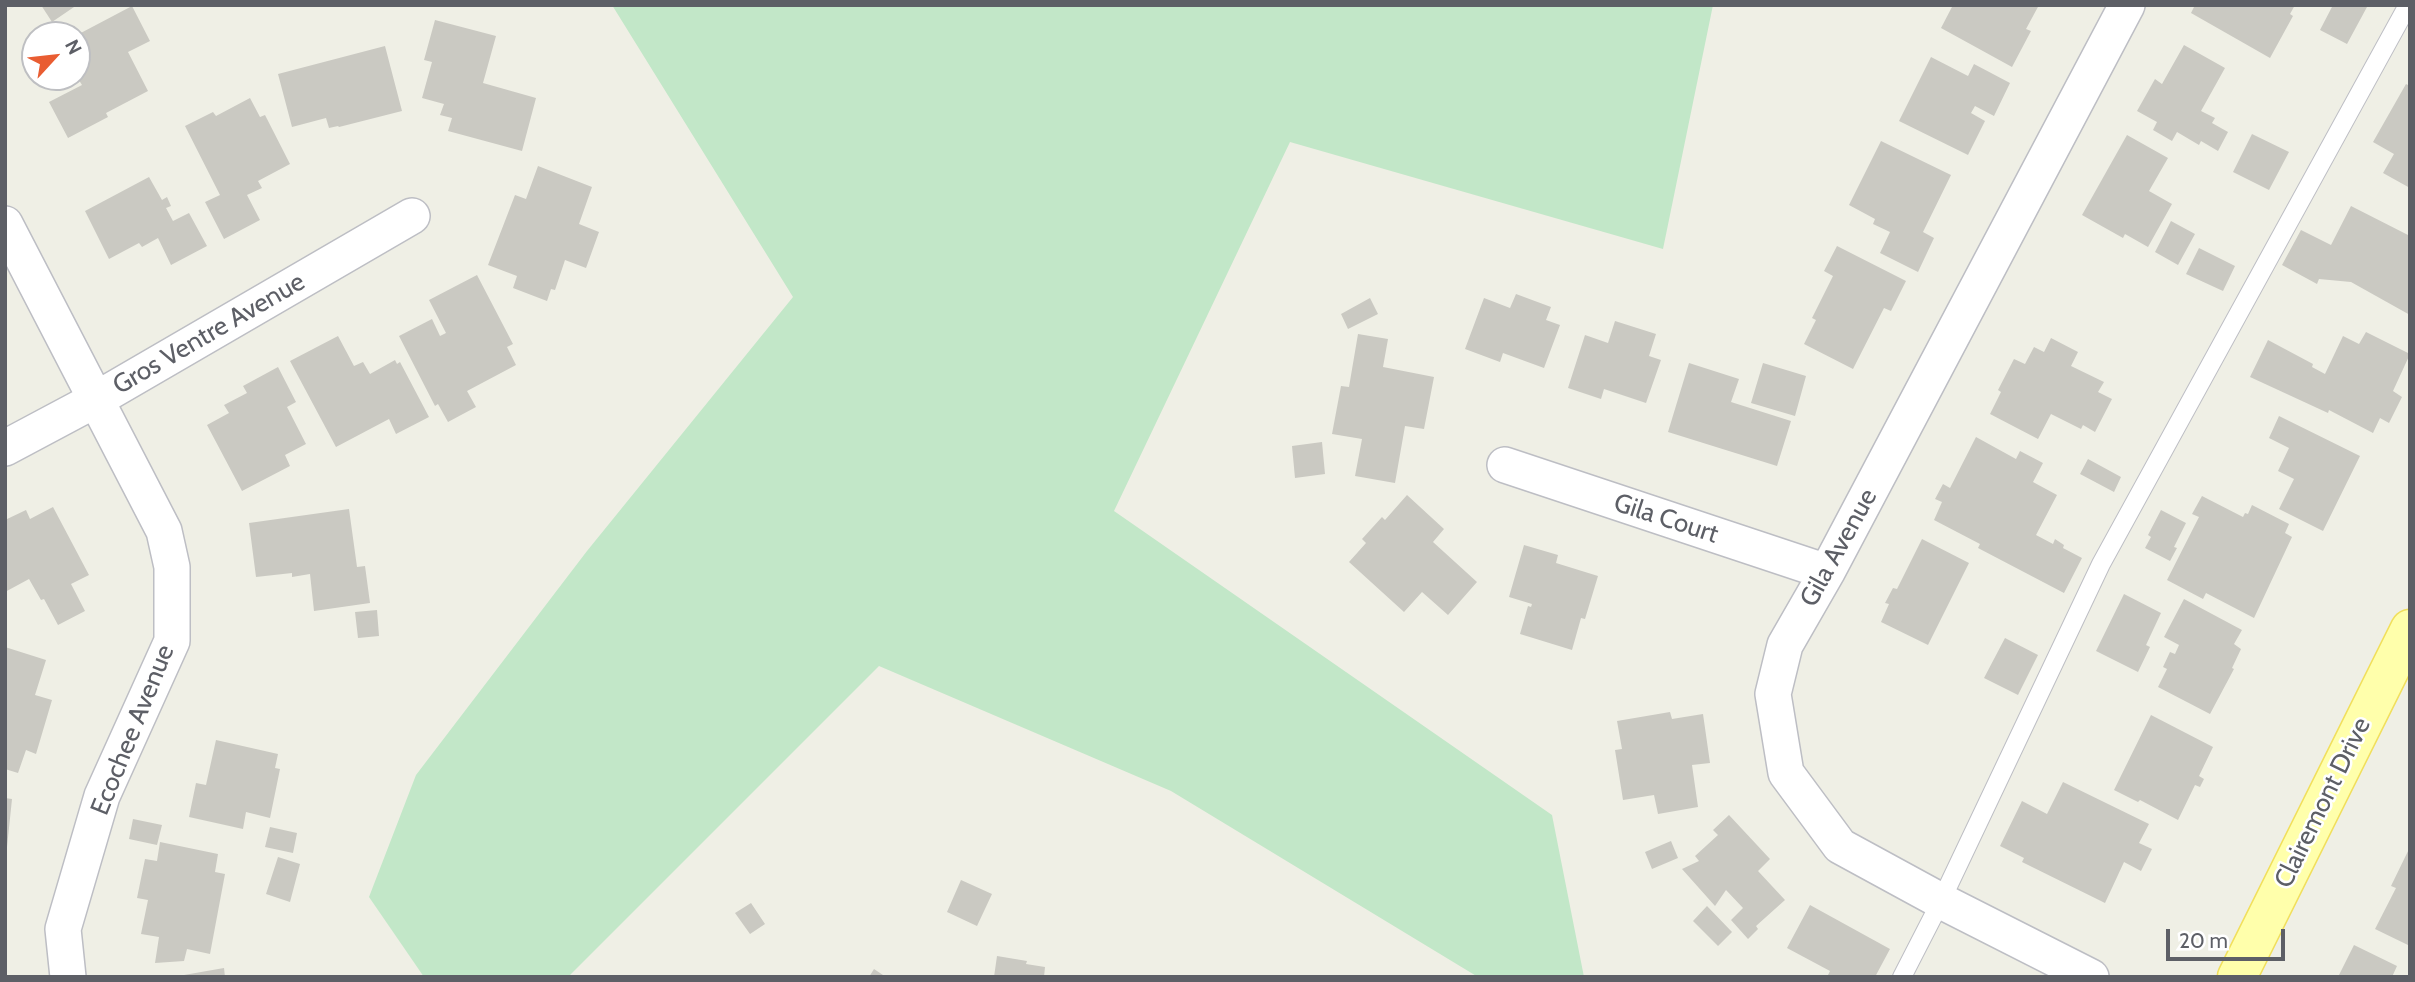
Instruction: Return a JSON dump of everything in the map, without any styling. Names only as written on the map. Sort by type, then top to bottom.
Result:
[{"type":"main road","name":"Clairemont Drive","points":[[2237,977],[2410,629]]},
{"type":"street","name":"Gila Avenue","points":[[2091,977],[1839,846],[1786,773],[1773,694],[1785,645],[1827,572],[2127,5]]},
{"type":"street","name":"Gros Ventre Avenue","points":[[5,448],[97,399],[412,216]]},
{"type":"street","name":"Ecochee Avenue","points":[[5,224],[164,531],[172,567],[172,641],[102,796],[63,929],[68,977]]},
{"type":"street","name":"Gila Court","points":[[1505,465],[1827,572]]},
{"type":"lane","points":[[1902,977],[1941,901],[2101,564],[2408,5]]},
{"type":"green space","points":[[612,5],[1713,5],[1663,249],[1290,142],[1114,511],[1552,815],[1584,977],[1478,977],[1171,791],[879,666],[568,977],[424,977],[369,897],[416,775],[587,551],[793,297]]},
{"type":"building","points":[[41,5],[77,5],[53,21]]},
{"type":"building","points":[[1953,5],[2039,5],[2026,29],[2031,31],[2012,67],[1941,28]]},
{"type":"building","points":[[2195,5],[2295,5],[2290,14],[2293,16],[2270,58],[2191,13]]},
{"type":"building","points":[[2333,5],[2367,7],[2347,44],[2320,30]]},
{"type":"building","points":[[132,6],[150,41],[128,52],[148,91],[106,113],[108,117],[68,138],[49,102],[70,91],[91,91],[91,28]]},
{"type":"building","points":[[435,20],[496,36],[483,83],[536,98],[522,151],[448,131],[452,118],[440,115],[444,104],[422,98],[432,62],[424,60]]},
{"type":"building","points":[[2184,45],[2225,68],[2201,111],[2215,118],[2212,123],[2228,132],[2218,151],[2201,141],[2199,145],[2177,132],[2172,141],[2153,130],[2157,122],[2137,111],[2155,79],[2162,84]]},
{"type":"building","points":[[385,46],[402,111],[339,127],[329,128],[326,118],[292,127],[278,74]]},
{"type":"building","points":[[1931,57],[1968,76],[1974,64],[2010,83],[1994,116],[1975,106],[1971,113],[1985,121],[1968,155],[1899,121]]},
{"type":"building","points":[[2406,84],[2410,86],[2410,188],[2383,173],[2394,154],[2373,142]]},
{"type":"building","points":[[250,98],[260,117],[265,115],[290,164],[258,181],[262,188],[247,195],[260,220],[224,239],[205,202],[220,195],[185,126],[213,112],[216,116]]},
{"type":"building","points":[[2252,134],[2289,152],[2269,190],[2233,172]]},
{"type":"building","points":[[2127,135],[2168,158],[2149,191],[2172,204],[2148,247],[2125,234],[2123,238],[2082,215]]},
{"type":"building","points":[[1881,141],[1951,175],[1923,232],[1934,238],[1918,272],[1880,253],[1890,232],[1873,224],[1875,219],[1849,205]]},
{"type":"building","points":[[538,166],[592,187],[579,224],[599,232],[586,268],[565,260],[555,290],[551,289],[547,301],[513,288],[517,276],[488,265],[515,195],[526,199]]},
{"type":"building","points":[[149,177],[162,200],[167,197],[171,206],[166,208],[173,221],[189,213],[207,246],[171,265],[158,238],[142,247],[139,243],[109,259],[85,211]]},
{"type":"building","points":[[2351,206],[2410,236],[2410,315],[2351,282],[2319,279],[2317,284],[2282,265],[2301,230],[2331,245]]},
{"type":"building","points":[[2171,221],[2195,234],[2178,265],[2155,252]]},
{"type":"building","points":[[1837,246],[1906,281],[1891,311],[1884,308],[1853,369],[1804,344],[1816,320],[1812,318],[1833,276],[1824,271]]},
{"type":"building","points":[[2199,248],[2235,266],[2223,291],[2186,274]]},
{"type":"building","points":[[477,275],[513,344],[507,347],[516,365],[467,391],[476,407],[448,422],[438,404],[435,406],[399,336],[432,319],[440,336],[446,333],[429,300]]},
{"type":"building","points":[[1516,294],[1551,307],[1546,320],[1560,325],[1544,368],[1503,353],[1500,362],[1465,349],[1484,298],[1510,308]]},
{"type":"building","points":[[1370,298],[1378,314],[1348,329],[1341,314]]},
{"type":"building","points":[[1615,321],[1656,334],[1649,356],[1661,360],[1646,403],[1604,389],[1601,399],[1568,388],[1585,335],[1608,343]]},
{"type":"building","points":[[2366,332],[2410,354],[2393,391],[2402,397],[2389,423],[2380,418],[2373,433],[2329,410],[2328,413],[2250,377],[2268,340],[2313,364],[2312,367],[2325,374],[2343,336],[2359,344]]},
{"type":"building","points":[[1358,334],[1388,339],[1383,367],[1434,377],[1424,429],[1405,426],[1395,483],[1355,476],[1362,439],[1332,434],[1341,386],[1349,387]]},
{"type":"building","points":[[338,336],[354,366],[363,362],[370,374],[395,360],[397,364],[400,362],[429,417],[396,434],[389,419],[336,447],[290,361]]},
{"type":"building","points":[[2051,338],[2078,352],[2071,366],[2104,382],[2098,392],[2112,399],[2095,432],[2083,425],[2081,429],[2051,414],[2038,439],[1990,414],[2001,392],[1998,390],[2014,359],[2025,364],[2034,347],[2044,352]]},
{"type":"building","points":[[1689,363],[1739,379],[1731,402],[1791,421],[1777,466],[1668,432]]},
{"type":"building","points":[[1763,363],[1806,376],[1795,416],[1751,403]]},
{"type":"building","points":[[278,367],[296,402],[287,407],[306,444],[285,455],[290,466],[242,491],[207,425],[229,413],[224,405],[247,393],[243,386]]},
{"type":"building","points":[[2279,416],[2360,456],[2323,531],[2279,509],[2294,479],[2278,471],[2289,448],[2269,438]]},
{"type":"building","points":[[1976,437],[2016,459],[2020,451],[2043,463],[2033,482],[2057,495],[2036,535],[2053,544],[2055,539],[2064,545],[2063,548],[2082,558],[2064,593],[1978,548],[1980,544],[1934,520],[1942,502],[1935,499],[1943,484],[1950,488]]},
{"type":"building","points":[[1322,442],[1325,474],[1295,478],[1292,446]]},
{"type":"building","points":[[2088,459],[2121,477],[2114,492],[2080,474]]},
{"type":"building","points":[[1407,495],[1444,529],[1433,542],[1477,582],[1448,615],[1422,592],[1404,612],[1349,562],[1366,543],[1362,539],[1382,517],[1385,520]]},
{"type":"building","points":[[2202,496],[2243,517],[2245,513],[2248,514],[2252,505],[2289,524],[2285,533],[2292,537],[2254,618],[2206,593],[2203,599],[2167,580],[2199,517],[2192,514]]},
{"type":"building","points":[[53,507],[89,575],[71,584],[85,611],[58,625],[29,579],[5,592],[5,520],[26,510],[30,519]]},
{"type":"building","points":[[349,509],[357,567],[365,566],[370,603],[314,611],[310,574],[256,577],[249,523]]},
{"type":"building","points":[[2161,510],[2186,523],[2170,561],[2145,548],[2151,537],[2148,535]]},
{"type":"building","points":[[1922,539],[1969,563],[1928,645],[1881,622],[1889,604],[1885,603],[1893,588],[1897,589]]},
{"type":"building","points":[[1524,545],[1558,555],[1556,563],[1598,576],[1585,619],[1581,618],[1572,650],[1520,634],[1528,606],[1531,607],[1532,604],[1509,597]]},
{"type":"building","points":[[2124,594],[2161,613],[2146,645],[2150,647],[2138,672],[2096,651]]},
{"type":"building","points":[[2184,599],[2242,630],[2234,644],[2241,649],[2232,668],[2234,669],[2210,714],[2158,687],[2167,669],[2163,667],[2170,652],[2175,654],[2179,645],[2164,637]]},
{"type":"building","points":[[377,610],[379,636],[358,638],[355,612]]},
{"type":"building","points":[[2005,638],[2038,655],[2018,695],[1984,678]]},
{"type":"building","points":[[5,647],[46,660],[35,695],[52,700],[36,754],[26,750],[18,773],[5,769]]},
{"type":"building","points":[[1670,712],[1672,719],[1703,714],[1710,763],[1692,765],[1698,807],[1658,814],[1654,795],[1623,800],[1615,750],[1622,749],[1617,721]]},
{"type":"building","points":[[2151,715],[2213,747],[2199,776],[2204,779],[2200,787],[2195,785],[2178,820],[2114,790]]},
{"type":"building","points":[[216,740],[278,754],[275,768],[280,769],[270,818],[246,812],[243,829],[189,817],[196,783],[206,785]]},
{"type":"building","points":[[2063,782],[2149,824],[2139,843],[2152,849],[2141,871],[2124,862],[2105,903],[2022,862],[2024,858],[2000,846],[2022,801],[2047,814]]},
{"type":"building","points":[[5,798],[12,799],[7,847],[5,847]]},
{"type":"building","points":[[1729,815],[1770,859],[1758,871],[1785,900],[1756,926],[1758,929],[1748,939],[1731,920],[1743,908],[1726,890],[1715,906],[1682,869],[1699,861],[1695,856],[1718,835],[1713,830]]},
{"type":"building","points":[[133,819],[162,825],[157,845],[129,839]]},
{"type":"building","points":[[270,827],[297,833],[293,853],[265,847]]},
{"type":"building","points":[[1671,841],[1678,858],[1652,869],[1645,852]]},
{"type":"building","points":[[160,842],[218,854],[215,872],[225,874],[210,954],[187,949],[184,961],[155,963],[159,937],[141,934],[148,900],[137,898],[145,859],[157,861]]},
{"type":"building","points":[[2410,847],[2410,946],[2375,929],[2396,888],[2391,886]]},
{"type":"building","points":[[278,857],[300,864],[290,902],[266,894]]},
{"type":"building","points":[[961,880],[992,894],[977,926],[947,912]]},
{"type":"building","points":[[751,903],[765,924],[750,934],[735,913]]},
{"type":"building","points":[[1810,905],[1890,949],[1875,977],[1827,977],[1830,971],[1787,948]]},
{"type":"building","points":[[1707,906],[1732,932],[1718,946],[1693,921]]},
{"type":"building","points":[[2354,945],[2397,966],[2392,977],[2338,977]]},
{"type":"building","points":[[997,956],[1045,967],[1044,977],[994,977]]},
{"type":"building","points":[[224,968],[225,977],[184,977],[184,975]]},
{"type":"building","points":[[874,969],[886,977],[869,977]]}]
